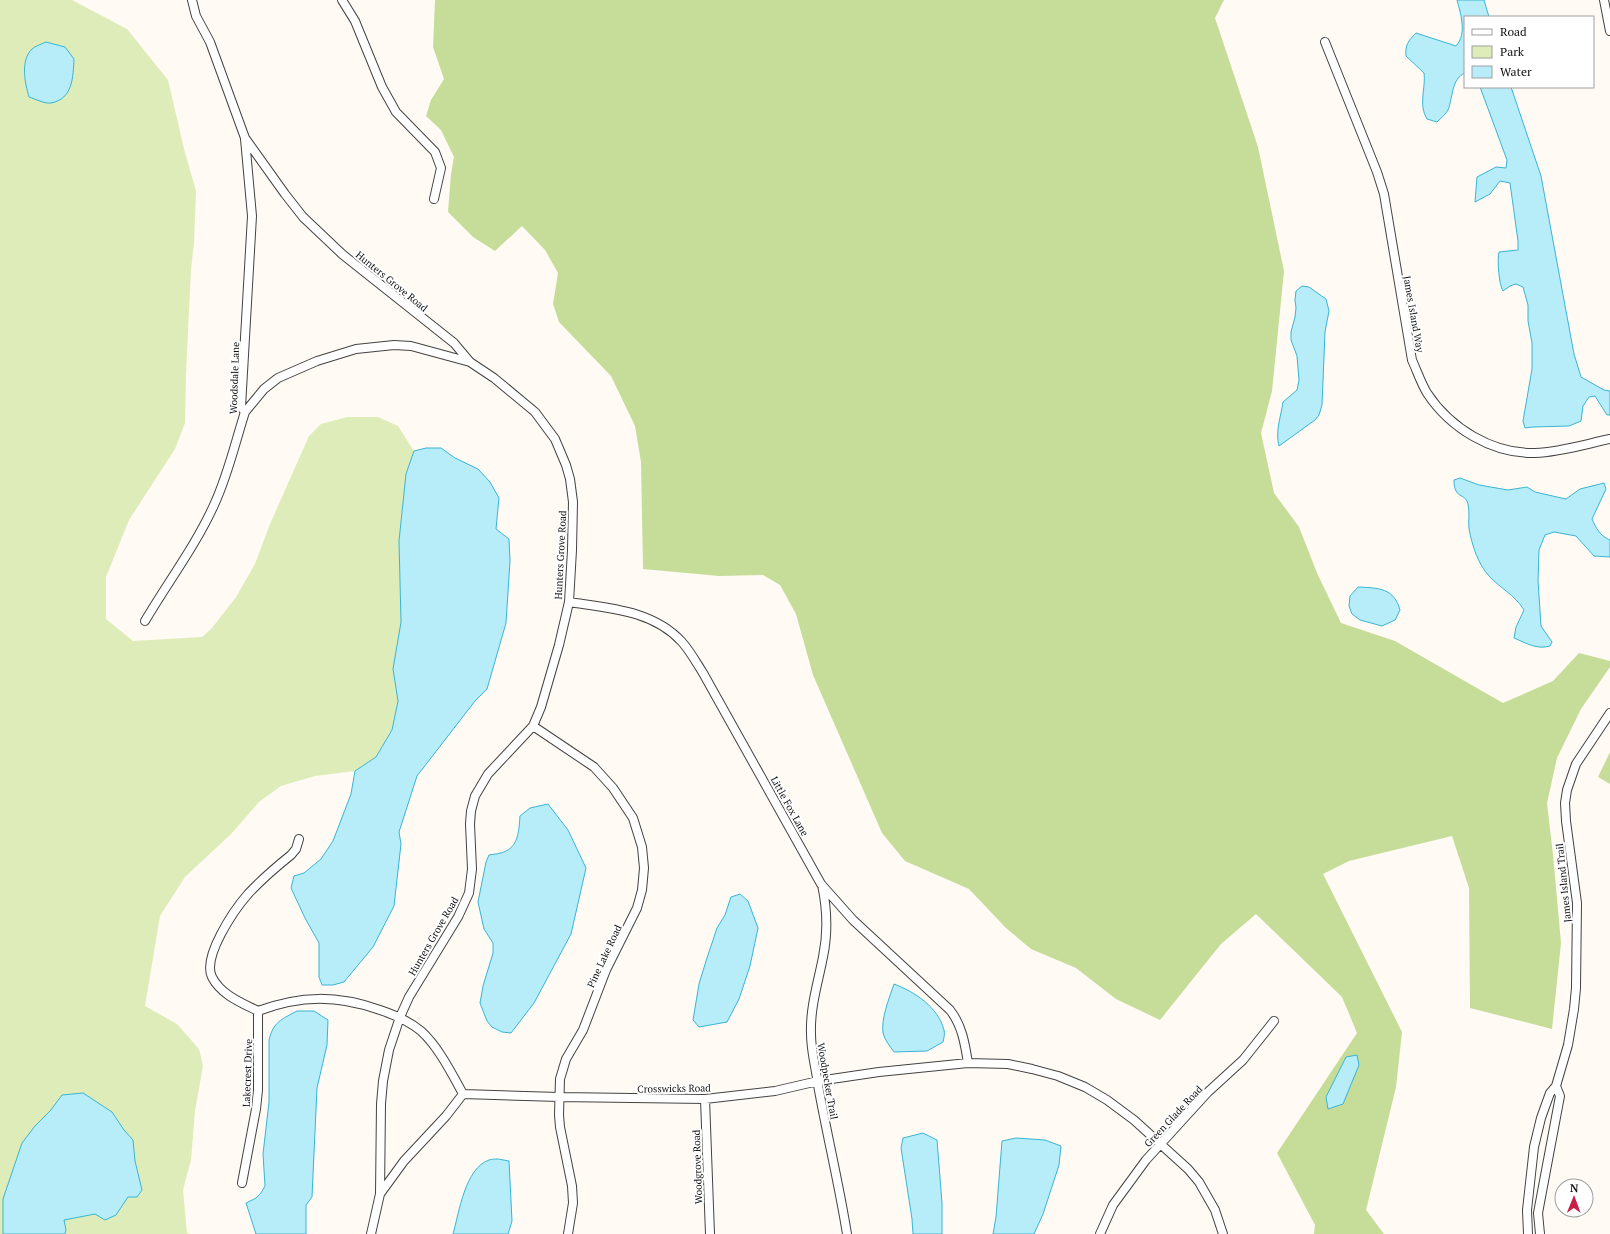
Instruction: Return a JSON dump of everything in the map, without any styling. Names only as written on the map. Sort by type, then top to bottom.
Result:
[{"type":"street","name":"Hunters Grove Road","points":[[192,0],[196,16],[210,42],[245,138],[284,194],[303,217],[342,254],[454,343],[470,362],[494,378],[535,412],[555,439],[570,479],[572,502],[572,550],[569,602],[551,673],[541,707],[533,726],[488,774],[475,796],[471,811],[470,824],[472,869],[468,893],[458,916],[409,997],[400,1017],[389,1050],[383,1081],[380,1194],[371,1234]]},
{"type":"street","points":[[342,0],[355,21],[382,87],[396,112],[435,152],[441,168],[434,199]]},
{"type":"street","points":[[1604,0],[1610,31]]},
{"type":"street","name":"James Island Way","points":[[1325,42],[1384,194],[1412,360],[1427,393],[1450,421],[1479,439],[1496,447],[1533,453],[1547,452],[1610,439]]},
{"type":"street","name":"Woodsdale Lane","points":[[145,621],[214,506],[231,460],[245,412],[241,406],[252,216],[245,138]]},
{"type":"street","points":[[245,412],[264,389],[278,378],[317,362],[356,349],[394,345],[411,346],[470,362]]},
{"type":"street","name":"Little Fox Lane","points":[[569,602],[639,615],[665,627],[682,642],[702,673],[822,884],[853,920],[950,1010],[962,1031],[968,1062]]},
{"type":"street","name":"James Island Trail","points":[[1528,1234],[1527,1210],[1534,1147],[1540,1118],[1550,1092],[1556,1086],[1568,1045],[1572,1021],[1577,967],[1577,903],[1566,822],[1567,790],[1576,764],[1610,713]]},
{"type":"street","name":"Pine Lake Road","points":[[533,726],[594,768],[613,788],[633,818],[642,847],[644,868],[642,890],[637,908],[606,970],[583,1030],[566,1059],[560,1079],[560,1127],[572,1186],[572,1203],[568,1234]]},
{"type":"street","points":[[299,839],[296,849],[249,894],[231,918],[217,942],[209,968],[215,982],[224,992],[258,1011],[288,1002],[315,998],[330,998],[360,1003],[400,1017],[426,1036],[447,1066],[463,1094],[458,1104],[404,1160],[380,1194]]},
{"type":"street","name":"Woodpecker Trail","points":[[822,884],[826,916],[826,934],[823,957],[811,1012],[812,1049],[846,1234]]},
{"type":"street","name":"Lakecrest Drive","points":[[242,1183],[256,1109],[258,1090],[258,1011]]},
{"type":"street","name":"Green Glade Road","points":[[1100,1234],[1113,1206],[1131,1180],[1160,1144],[1208,1092],[1244,1060],[1274,1021]]},
{"type":"street","name":"Crosswicks Road","points":[[463,1094],[705,1099],[776,1091],[818,1082],[879,1072],[968,1062],[1008,1064],[1058,1076],[1085,1087],[1107,1100],[1134,1120],[1188,1168],[1199,1182],[1215,1210],[1223,1234]]},
{"type":"street","name":"James Island Trail","points":[[1540,1234],[1538,1213],[1560,1096],[1556,1086]]},
{"type":"street","name":"Woodgrove Road","points":[[705,1099],[710,1234]]},
{"type":"green space","points":[[0,0],[72,0],[127,29],[168,80],[184,149],[196,191],[186,374],[185,423],[175,449],[129,520],[106,577],[106,619],[133,641],[202,637],[212,628],[236,597],[255,564],[270,524],[309,436],[321,424],[347,417],[378,417],[398,426],[414,451],[406,474],[399,541],[401,622],[393,669],[398,701],[392,730],[376,757],[355,771],[315,776],[281,786],[259,802],[231,834],[185,877],[160,916],[145,1006],[177,1024],[199,1049],[203,1066],[195,1111],[191,1160],[183,1190],[187,1233],[190,1234],[0,1234]]},
{"type":"green space","points":[[435,0],[1224,0],[1215,18],[1258,147],[1284,271],[1272,391],[1261,433],[1274,493],[1299,527],[1317,573],[1341,623],[1395,641],[1503,703],[1553,681],[1579,653],[1610,661],[1610,667],[1581,709],[1557,758],[1547,803],[1561,943],[1552,1029],[1470,1008],[1469,888],[1452,836],[1349,861],[1323,874],[1402,1032],[1396,1087],[1366,1210],[1384,1234],[1314,1234],[1315,1225],[1277,1153],[1357,1033],[1342,997],[1256,914],[1221,944],[1160,1020],[1116,999],[1076,968],[1031,949],[1006,928],[969,889],[905,861],[882,833],[813,675],[796,614],[780,585],[763,575],[719,576],[643,569],[641,462],[635,426],[611,376],[559,322],[553,304],[558,273],[545,250],[522,226],[495,251],[473,237],[448,212],[454,157],[441,130],[426,116],[431,100],[444,79],[433,47]]},
{"type":"green space","points":[[1610,752],[1610,784],[1598,777]]},
{"type":"water","points":[[1457,0],[1484,0],[1489,16],[1464,16],[1464,74],[1460,76],[1455,84],[1448,110],[1437,122],[1427,119],[1424,113],[1424,73],[1406,56],[1406,49],[1409,41],[1416,33],[1456,46],[1461,36],[1461,18]]},
{"type":"water","points":[[46,42],[65,47],[74,59],[72,80],[68,92],[58,101],[51,103],[29,97],[24,72],[28,54],[33,48]]},
{"type":"water","points":[[1480,88],[1511,88],[1541,176],[1574,354],[1581,377],[1604,390],[1610,391],[1610,415],[1607,415],[1595,396],[1589,397],[1583,406],[1581,421],[1569,426],[1525,428],[1523,421],[1532,369],[1532,343],[1528,321],[1528,305],[1523,287],[1516,284],[1503,291],[1500,284],[1498,266],[1499,252],[1518,250],[1510,183],[1500,181],[1490,194],[1475,202],[1477,177],[1496,167],[1506,168],[1507,160]]},
{"type":"water","points":[[1302,286],[1309,287],[1326,299],[1329,311],[1325,332],[1322,405],[1319,415],[1315,420],[1279,446],[1278,430],[1283,402],[1297,390],[1299,380],[1297,356],[1291,340],[1291,332],[1295,317],[1296,291]]},
{"type":"water","points":[[426,448],[441,448],[455,458],[478,469],[490,482],[499,498],[496,529],[509,539],[510,561],[506,623],[487,689],[475,701],[417,776],[399,832],[401,844],[394,906],[373,947],[344,982],[333,985],[322,985],[319,977],[319,943],[291,888],[294,876],[304,873],[321,859],[333,841],[351,794],[355,771],[376,757],[392,730],[398,701],[393,669],[401,622],[399,541],[406,474],[414,451]]},
{"type":"water","points":[[1460,478],[1479,485],[1508,490],[1527,487],[1535,492],[1566,499],[1580,489],[1604,483],[1606,489],[1592,519],[1601,534],[1610,540],[1610,557],[1594,556],[1576,536],[1554,532],[1545,535],[1539,550],[1538,581],[1541,626],[1552,642],[1550,646],[1536,647],[1514,638],[1516,627],[1524,610],[1512,596],[1489,576],[1479,560],[1469,529],[1469,510],[1467,500],[1458,493],[1454,486],[1454,480]]},
{"type":"water","points":[[1358,587],[1379,589],[1390,593],[1394,597],[1400,610],[1395,620],[1382,626],[1360,620],[1352,614],[1349,606],[1350,596]]},
{"type":"water","points":[[548,804],[568,830],[586,868],[571,934],[534,1003],[511,1033],[502,1032],[492,1027],[487,1021],[480,1003],[483,986],[493,953],[493,943],[484,929],[478,902],[486,862],[489,855],[504,852],[514,845],[518,836],[520,816],[530,808]]},
{"type":"water","points":[[740,894],[748,901],[758,928],[750,966],[739,999],[727,1022],[699,1027],[693,1020],[699,984],[706,961],[717,928],[725,915],[731,897]]},
{"type":"water","points":[[894,984],[910,991],[925,1001],[937,1014],[944,1030],[943,1042],[927,1051],[894,1052],[883,1033],[883,1021]]},
{"type":"water","points":[[297,1011],[314,1011],[328,1020],[327,1045],[317,1088],[312,1197],[306,1205],[306,1234],[256,1234],[246,1203],[256,1198],[265,1186],[263,1154],[269,1102],[269,1040],[276,1025]]},
{"type":"water","points":[[1357,1055],[1359,1065],[1343,1104],[1328,1109],[1326,1097],[1346,1057]]},
{"type":"water","points":[[83,1093],[112,1112],[133,1140],[135,1161],[142,1190],[137,1197],[128,1197],[116,1215],[105,1220],[95,1214],[64,1220],[66,1230],[65,1234],[3,1234],[3,1199],[22,1143],[62,1095]]},
{"type":"water","points":[[923,1133],[937,1140],[942,1203],[942,1234],[913,1234],[901,1148],[903,1138]]},
{"type":"water","points":[[1016,1138],[1045,1140],[1061,1146],[1059,1165],[1043,1214],[1034,1234],[993,1234],[996,1217],[1002,1141]]},
{"type":"water","points":[[498,1159],[509,1161],[512,1221],[508,1234],[453,1234],[464,1192],[474,1172],[489,1160]]}]
